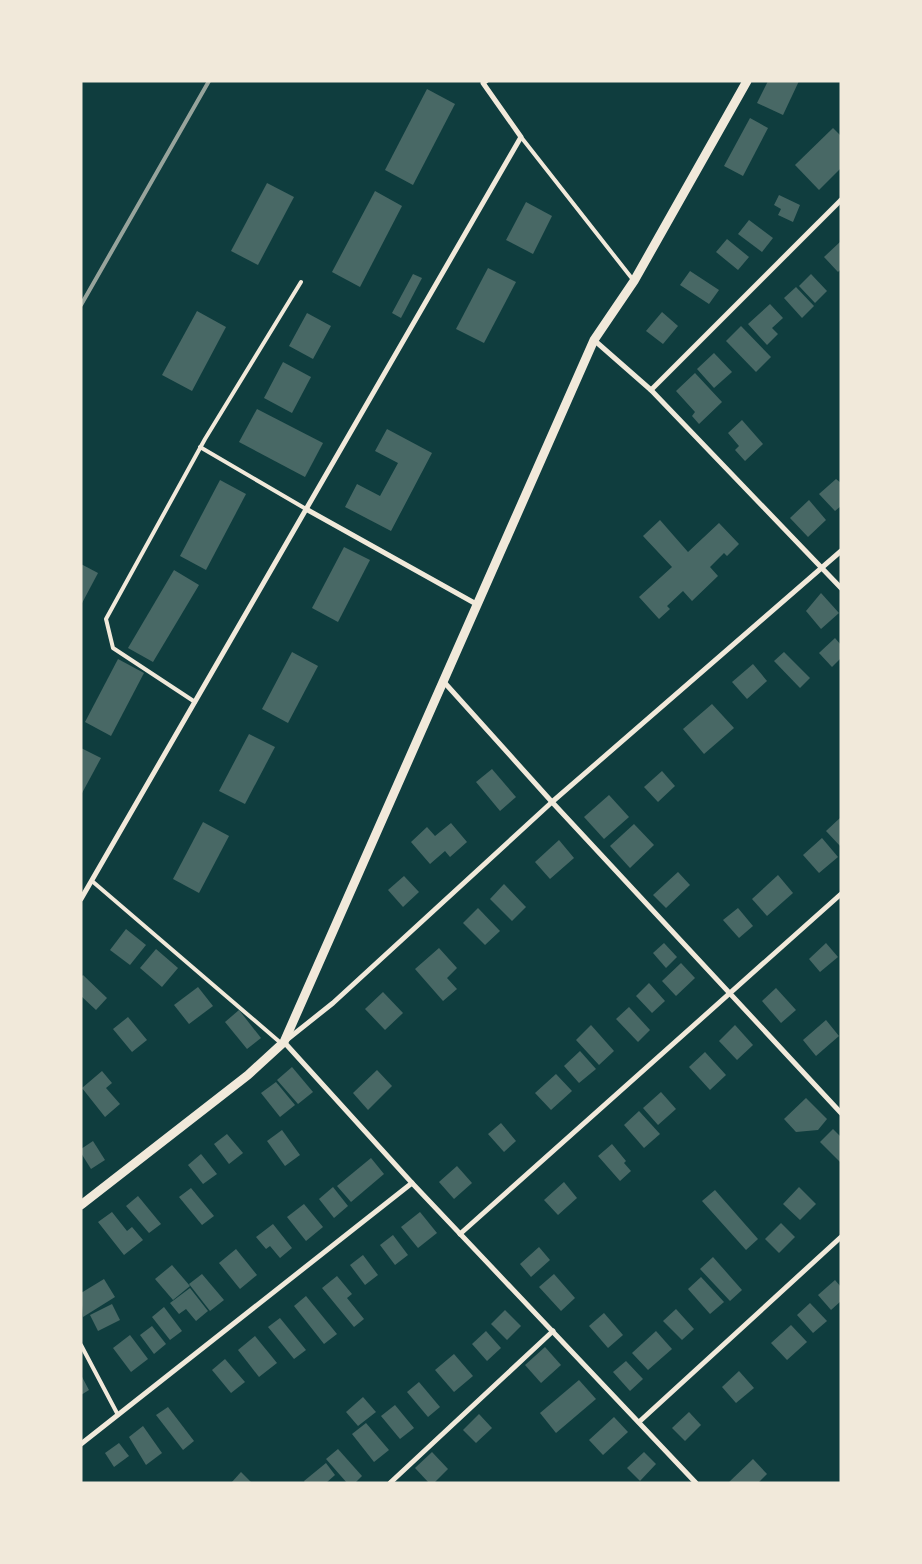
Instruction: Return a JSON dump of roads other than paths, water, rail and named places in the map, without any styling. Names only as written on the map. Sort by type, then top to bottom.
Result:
[{"type":"street","points":[[81,899],[520,137],[483,83],[486,81]]},
{"type":"street","points":[[283,1043],[594,340],[634,281],[748,81]]},
{"type":"street","points":[[651,390],[841,200]]},
{"type":"street","points":[[594,340],[651,390],[841,588]]},
{"type":"street","points":[[306,509],[478,605]]},
{"type":"street","points":[[81,1205],[248,1075],[283,1043],[334,1003],[552,802],[841,551]]},
{"type":"street","points":[[444,682],[552,802],[841,1113]]},
{"type":"street","points":[[460,1234],[841,894]]},
{"type":"street","points":[[283,1043],[412,1183],[696,1483]]},
{"type":"street","points":[[81,1444],[412,1183]]},
{"type":"street","points":[[639,1422],[841,1237]]},
{"type":"street","points":[[390,1483],[553,1332]]},
{"type":"lane","points":[[520,137],[634,281]]},
{"type":"lane","points":[[195,702],[113,648],[106,619],[200,447],[302,282]]},
{"type":"lane","points":[[200,447],[306,509]]},
{"type":"lane","points":[[92,881],[283,1043]]},
{"type":"lane","points":[[81,1345],[118,1415]]},
{"type":"railway","points":[[81,305],[209,81]]}]
